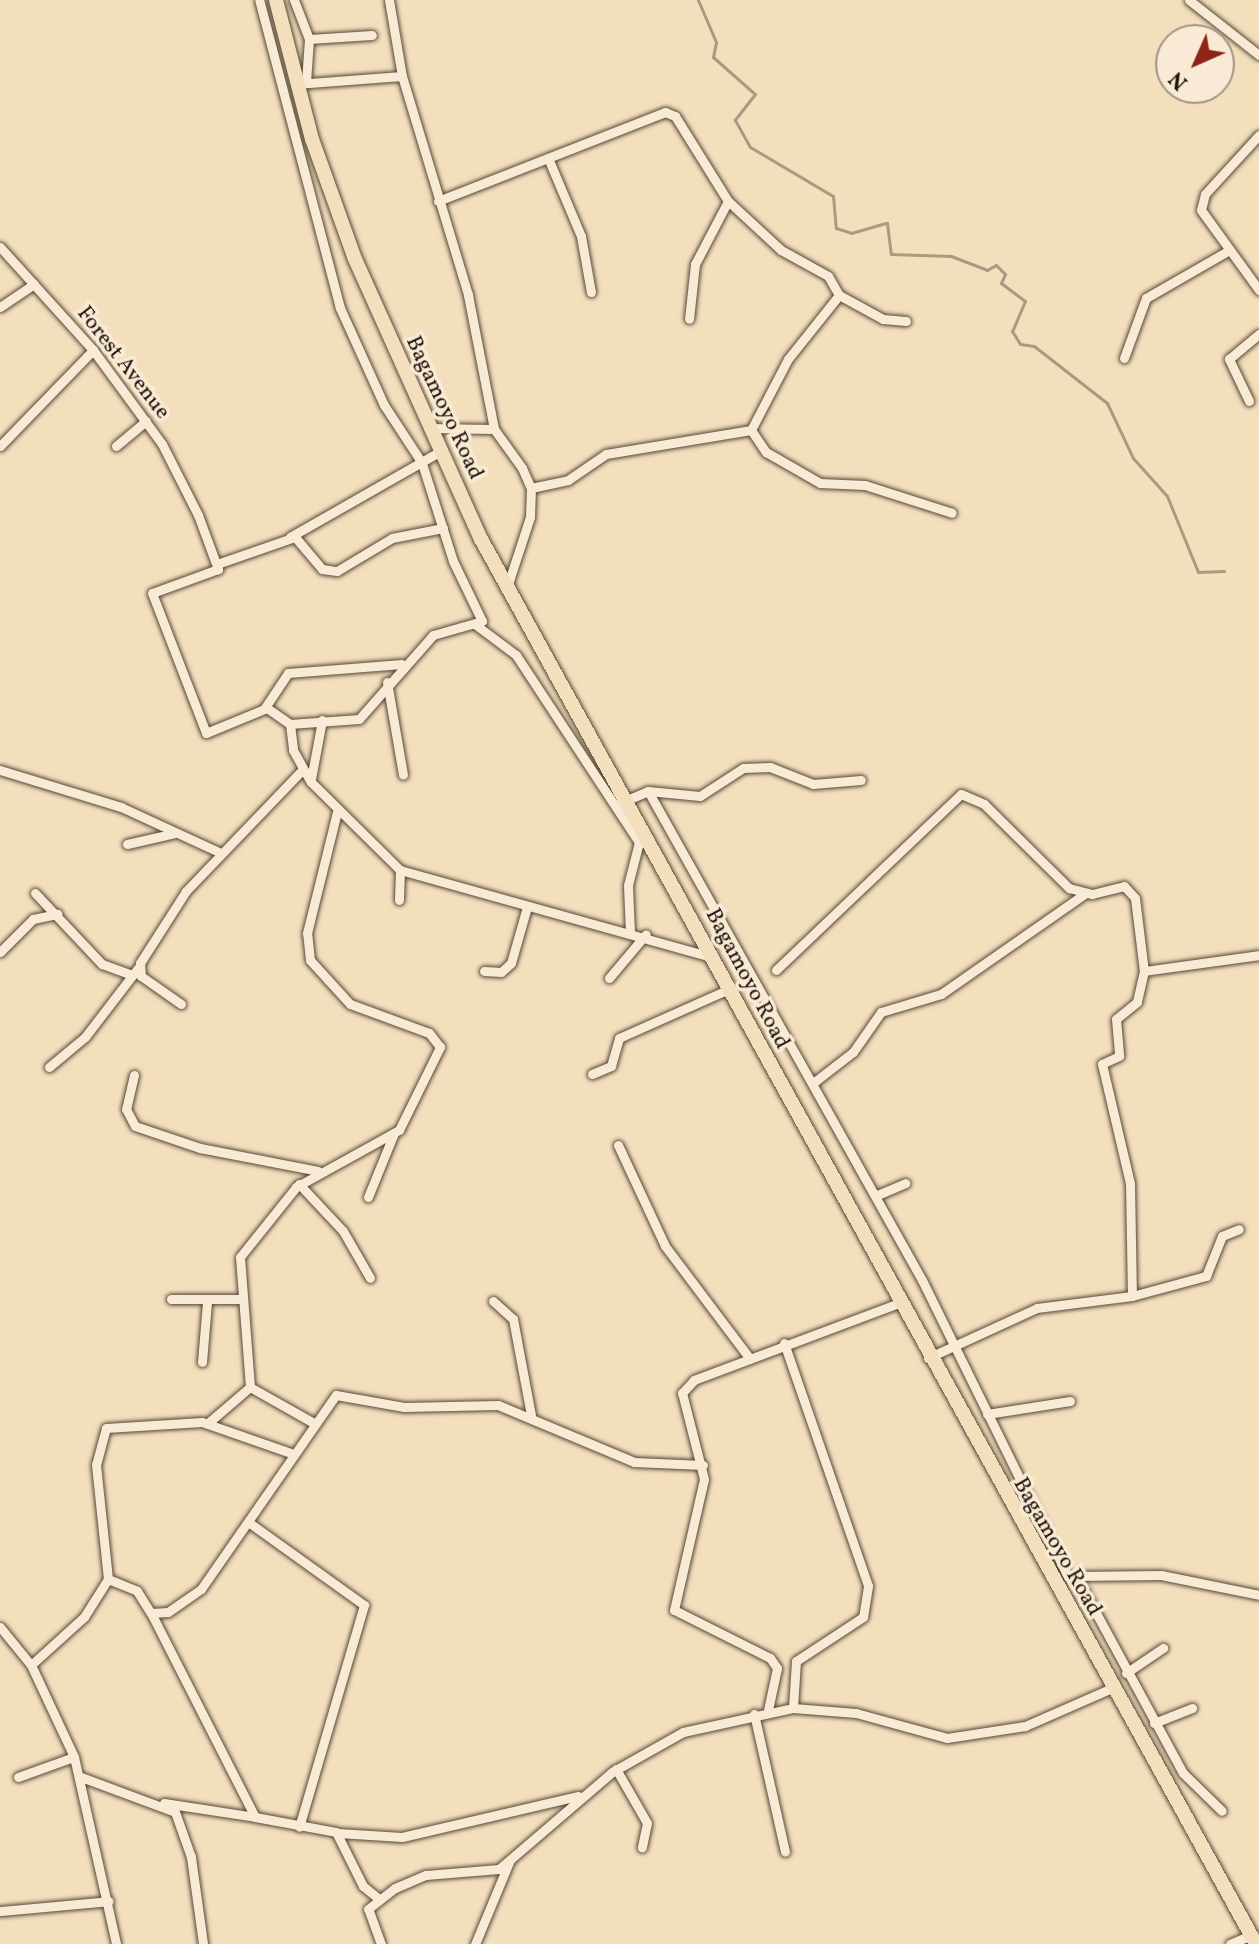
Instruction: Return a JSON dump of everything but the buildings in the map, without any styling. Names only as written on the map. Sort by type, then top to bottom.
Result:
[{"type":"highway","name":"Bagamoyo Road","points":[[276,0],[355,259],[427,428],[507,587],[627,800],[928,1358],[1253,1939]]},
{"type":"street","points":[[259,0],[340,308],[384,405],[422,463],[443,528],[484,613],[476,625]]},
{"type":"street","points":[[294,0],[309,39],[301,83],[402,76]]},
{"type":"street","points":[[389,0],[402,76],[468,295],[494,429],[531,488],[530,517],[507,587]]},
{"type":"street","points":[[1189,0],[1259,55]]},
{"type":"street","points":[[309,39],[372,35]]},
{"type":"street","points":[[438,201],[665,112],[682,123],[728,201],[781,250],[828,276],[839,295],[883,319],[906,321]]},
{"type":"street","points":[[1259,135],[1202,201],[1226,252],[1259,290]]},
{"type":"street","points":[[548,158],[581,236],[591,292]]},
{"type":"street","points":[[689,319],[695,264],[728,201]]},
{"type":"street","name":"Forest Avenue","points":[[0,247],[93,350],[146,421],[198,515],[217,564]]},
{"type":"street","points":[[1124,358],[1146,298],[1226,252]]},
{"type":"street","points":[[0,307],[34,284]]},
{"type":"street","points":[[751,430],[788,359],[839,295]]},
{"type":"street","points":[[1249,401],[1229,359],[1259,334]]},
{"type":"street","points":[[0,446],[93,350]]},
{"type":"street","points":[[116,446],[146,421]]},
{"type":"street","points":[[427,428],[494,429]]},
{"type":"street","points":[[531,488],[568,480],[606,454],[751,430]]},
{"type":"street","points":[[751,430],[766,452],[820,483],[865,485],[952,513]]},
{"type":"street","points":[[402,664],[288,673],[264,709],[220,733],[200,728],[153,596],[210,577],[217,564],[290,537],[439,452]]},
{"type":"street","points":[[290,537],[322,569],[337,571],[392,538],[443,528]]},
{"type":"street","points":[[264,709],[290,724],[359,719],[402,664],[440,631],[476,625],[516,655],[639,842],[628,885],[630,932]]},
{"type":"street","points":[[387,682],[403,775]]},
{"type":"street","points":[[311,782],[322,720]]},
{"type":"street","points":[[290,724],[303,769],[311,782],[337,812],[400,870],[527,907],[646,934],[709,956]]},
{"type":"street","points":[[627,800],[648,791],[700,796],[743,768],[770,767],[813,784],[861,780]]},
{"type":"street","points":[[49,1067],[85,1037],[135,972],[181,898],[303,769]]},
{"type":"street","points":[[0,770],[179,833],[221,853]]},
{"type":"street","points":[[648,791],[760,983],[875,1196],[1072,1576],[1154,1723],[1193,1789],[1222,1811]]},
{"type":"street","points":[[776,970],[961,794],[984,804],[1062,882],[1086,893]]},
{"type":"street","points":[[337,812],[307,933],[310,960],[360,1011],[440,1042],[394,1133],[368,1197]]},
{"type":"street","points":[[127,844],[179,833]]},
{"type":"street","points":[[399,900],[400,870]]},
{"type":"street","points":[[760,983],[892,871]]},
{"type":"street","points":[[813,1083],[853,1052],[881,1012],[941,994],[1086,893],[1124,886],[1132,892],[1144,971],[1137,1002],[1116,1019],[1119,1056],[1102,1064],[1130,1183],[1132,1296]]},
{"type":"street","points":[[35,893],[102,964],[135,972],[181,1004]]},
{"type":"street","points":[[484,971],[501,972],[511,963],[527,907]]},
{"type":"street","points":[[0,952],[33,919],[57,914]]},
{"type":"street","points":[[609,978],[646,934]]},
{"type":"street","points":[[1144,971],[1259,955]]},
{"type":"street","points":[[592,1074],[611,1066],[619,1038],[727,990]]},
{"type":"street","points":[[134,1075],[126,1109],[140,1129],[318,1171]]},
{"type":"street","points":[[250,1387],[241,1299],[241,1253],[299,1184],[318,1171],[394,1133]]},
{"type":"street","points":[[618,1145],[665,1246],[750,1359]]},
{"type":"street","points":[[875,1196],[905,1183]]},
{"type":"street","points":[[299,1184],[343,1231],[370,1278]]},
{"type":"street","points":[[928,1358],[1037,1308],[1132,1296],[1206,1276],[1222,1236],[1239,1229]]},
{"type":"street","points":[[171,1299],[207,1303],[241,1299]]},
{"type":"street","points":[[493,1301],[513,1319],[531,1415]]},
{"type":"street","points":[[202,1362],[207,1303]]},
{"type":"street","points":[[768,1710],[777,1668],[770,1658],[674,1610],[703,1465],[683,1389],[784,1343],[899,1303]]},
{"type":"street","points":[[784,1343],[868,1586],[863,1617],[796,1661],[793,1708]]},
{"type":"street","points":[[250,1387],[312,1422]]},
{"type":"street","points":[[208,1423],[250,1387]]},
{"type":"street","points":[[151,1613],[168,1612],[201,1589],[251,1524],[312,1422],[341,1393],[404,1407],[498,1405],[531,1415],[634,1462],[703,1465]]},
{"type":"street","points":[[987,1414],[1070,1401]]},
{"type":"street","points":[[31,1665],[84,1617],[108,1579],[96,1465],[100,1437],[113,1425],[208,1423],[291,1453]]},
{"type":"street","points":[[251,1524],[364,1605],[299,1827]]},
{"type":"street","points":[[1051,1578],[1197,1578],[1259,1595]]},
{"type":"street","points":[[108,1579],[137,1591],[151,1613],[255,1817]]},
{"type":"street","points":[[0,1627],[31,1665],[74,1757],[109,1901],[116,1944]]},
{"type":"street","points":[[1126,1673],[1163,1648]]},
{"type":"street","points":[[381,1944],[368,1909],[379,1899],[426,1875],[476,1876],[510,1860],[582,1795],[616,1769],[683,1732],[768,1710],[793,1708],[856,1713],[947,1738],[1025,1726],[1112,1688]]},
{"type":"street","points":[[1154,1723],[1192,1708]]},
{"type":"street","points":[[754,1714],[785,1852]]},
{"type":"street","points":[[18,1777],[74,1757]]},
{"type":"street","points":[[616,1769],[647,1823],[642,1847]]},
{"type":"street","points":[[81,1777],[164,1803],[299,1827],[402,1837],[582,1795]]},
{"type":"street","points":[[164,1803],[186,1839],[203,1944]]},
{"type":"street","points":[[336,1832],[363,1886],[379,1899]]},
{"type":"street","points":[[475,1944],[510,1860]]},
{"type":"street","points":[[0,1911],[109,1901]]},
{"type":"street","points":[[1230,1944],[1253,1939]]},
{"type":"waterway","points":[[698,0],[716,42],[713,57],[755,94],[735,120],[750,147],[833,196],[836,228],[851,233],[887,223],[891,254],[951,256],[987,270],[996,265],[1005,274],[1001,283],[1025,301],[1012,331],[1020,344],[1034,346],[1107,403],[1133,458],[1167,496],[1198,572],[1224,571]]}]
